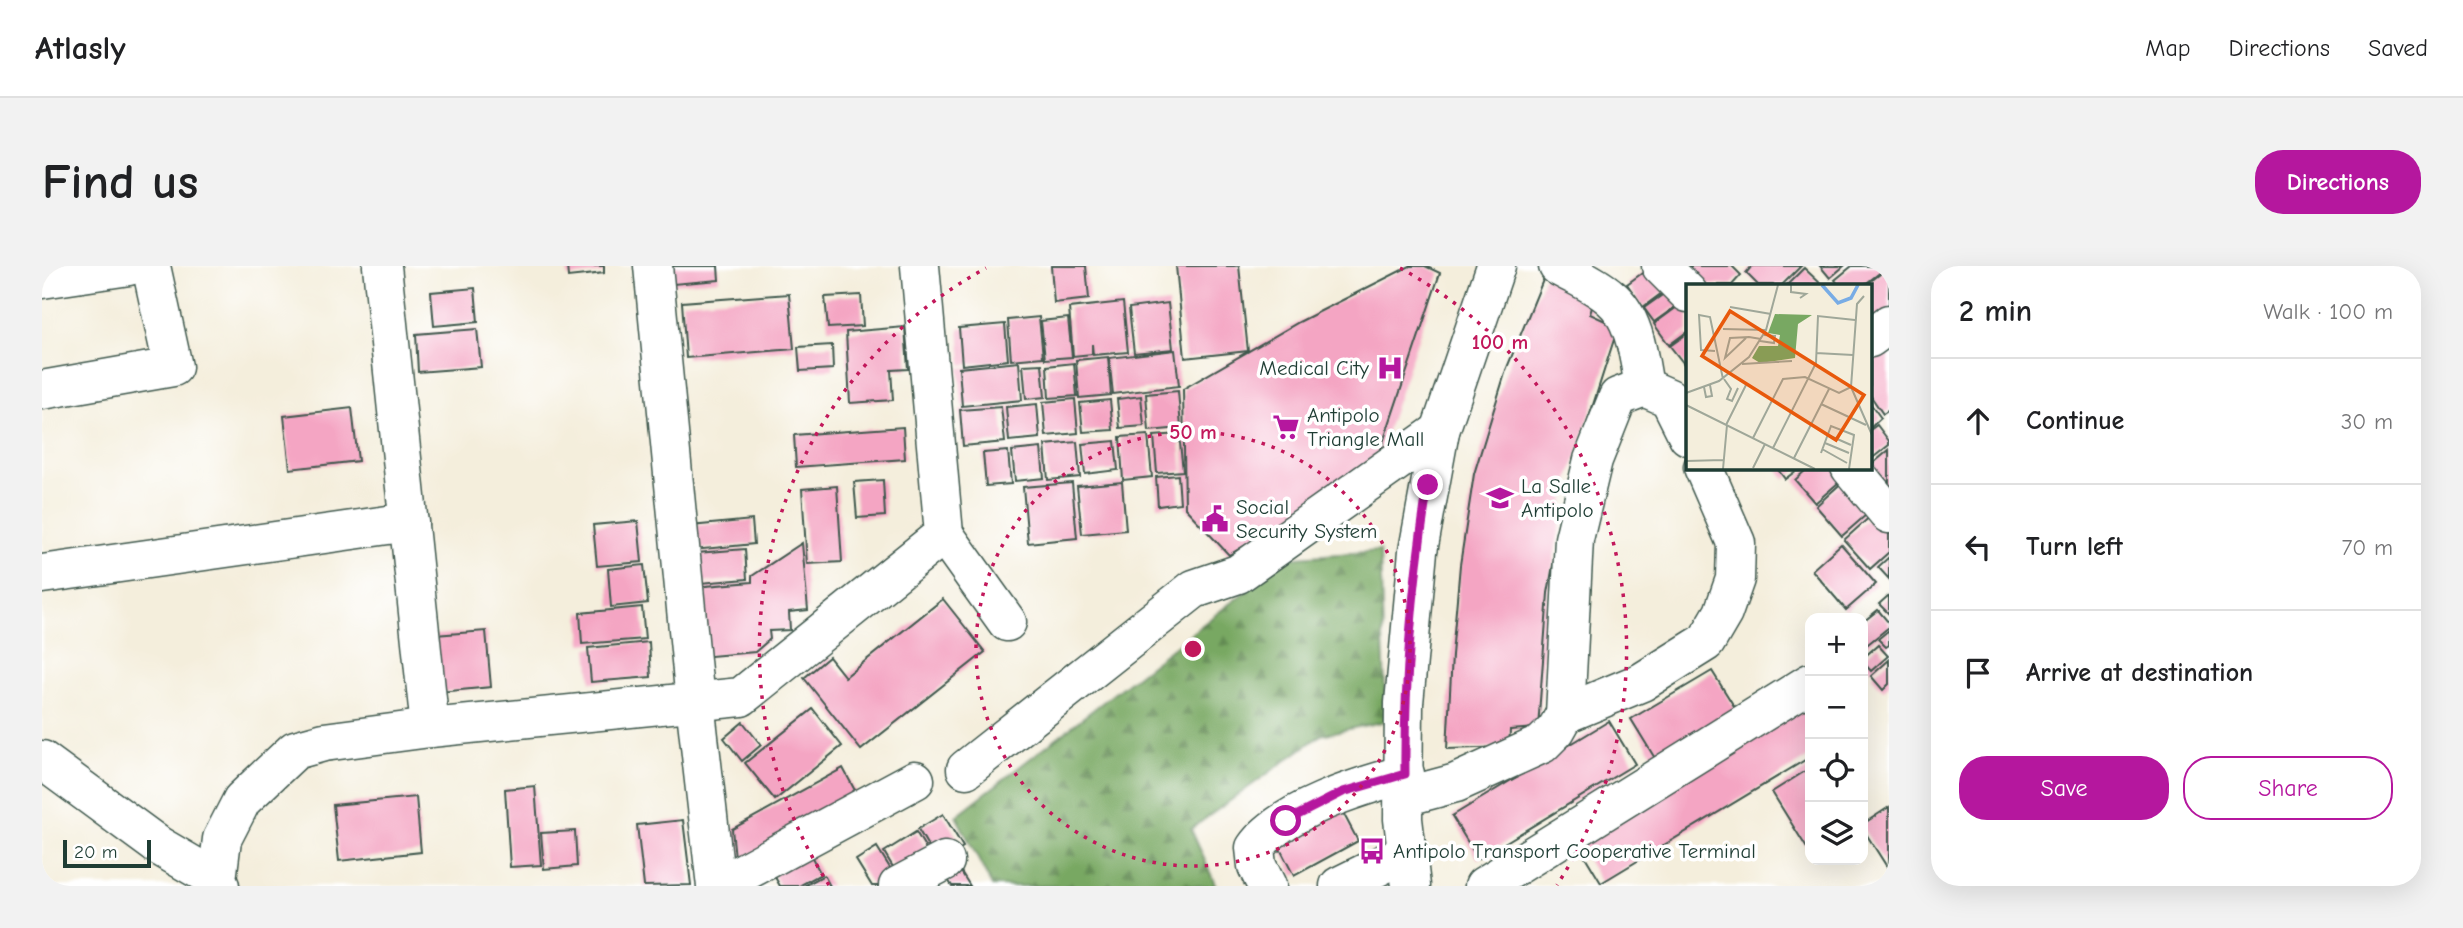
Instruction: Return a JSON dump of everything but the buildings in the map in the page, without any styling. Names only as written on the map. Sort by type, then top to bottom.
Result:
[{"type":"street","points":[[42,279],[129,266]]},
{"type":"street","points":[[42,390],[173,367],[151,266]]},
{"type":"street","points":[[382,266],[430,728]]},
{"type":"street","points":[[653,266],[695,702],[717,886],[915,780]]},
{"type":"street","points":[[920,266],[944,534],[1007,622]]},
{"type":"street","points":[[1339,886],[1408,869],[1402,819],[1405,785],[1404,703],[1418,551],[1440,431],[1496,266]]},
{"type":"street","points":[[1558,266],[1611,297],[1625,316],[1637,350],[1644,387]]},
{"type":"street","points":[[1661,266],[1686,291]]},
{"type":"street","points":[[1871,337],[1889,324]]},
{"type":"street","points":[[1267,886],[1258,866],[1255,848],[1263,836],[1286,821],[1343,792],[1456,783],[1542,744],[1556,730],[1565,714],[1574,538],[1593,460],[1618,397],[1644,387],[1669,398],[1686,432]]},
{"type":"street","points":[[966,769],[1195,589],[1238,574],[1440,431]]},
{"type":"street","points":[[1565,714],[1642,682],[1706,642],[1723,613],[1735,579],[1736,543],[1704,469]]},
{"type":"street","points":[[1852,469],[1889,514]]},
{"type":"street","points":[[42,574],[409,522]]},
{"type":"street","points":[[42,760],[159,846],[219,883],[222,839],[242,800],[295,750],[324,742],[430,728],[741,697],[944,534]]},
{"type":"street","points":[[1483,886],[1805,686]]},
{"type":"street","points":[[898,886],[945,861]]},
{"type":"green space","points":[[1380,551],[1386,721],[1321,735],[1191,829],[1216,886],[992,886],[956,816],[1246,591],[1268,559]]},
{"type":"place","name":"Medical City","points":[[1390,368]]},
{"type":"place","name":"Antipolo Triangle Mall","points":[[1286,427]]},
{"type":"place","name":"La Salle Antipolo","points":[[1500,498]]},
{"type":"place","name":"Social Security System","points":[[1215,519]]},
{"type":"place","name":"Antipolo Transport Cooperative Terminal","points":[[1372,851]]},
{"type":"route","points":[[1286,821],[1343,792],[1405,774],[1404,703],[1418,551],[1428,485]]}]
